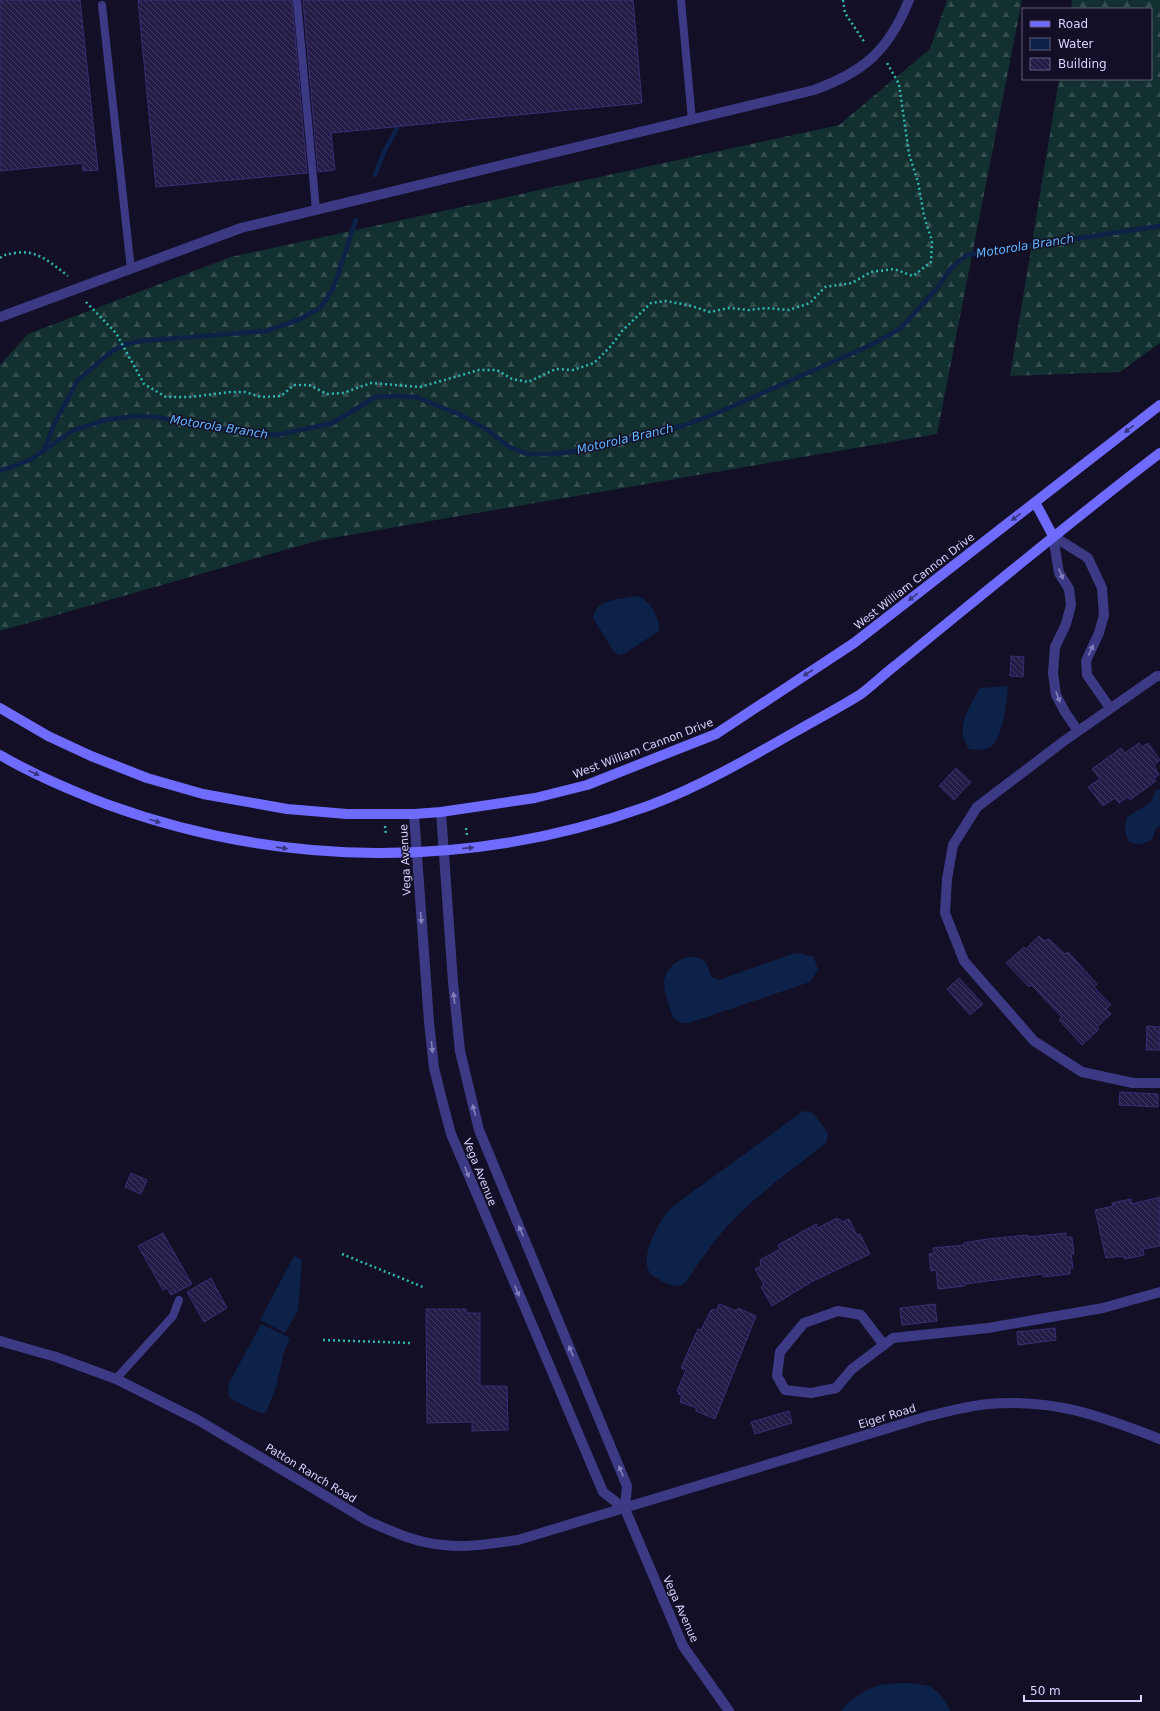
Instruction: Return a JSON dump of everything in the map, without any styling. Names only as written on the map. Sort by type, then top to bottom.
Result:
[{"type":"main road","name":"West William Cannon Drive","points":[[0,708],[48,736],[91,756],[148,778],[202,794],[287,809],[347,814],[414,814],[441,812],[535,798],[587,785],[716,734],[854,643],[1160,405]]},
{"type":"main road","points":[[0,755],[18,766],[72,791],[138,816],[184,829],[234,840],[297,850],[365,853],[444,850],[492,846],[590,824],[649,805],[728,770],[862,693],[1054,536],[1160,453]]},
{"type":"main road","points":[[1035,502],[1054,536]]},
{"type":"street","points":[[0,317],[241,228],[814,90],[835,82],[852,73],[877,53],[891,37],[901,20],[909,0]]},
{"type":"street","points":[[1054,536],[1088,558],[1102,588],[1104,615],[1099,632],[1086,662],[1087,675],[1110,708]]},
{"type":"street","points":[[1054,536],[1059,573],[1068,589],[1071,605],[1066,624],[1055,647],[1053,673],[1056,695],[1078,731]]},
{"type":"street","points":[[1160,676],[1157,676],[1110,708],[1021,772],[977,807],[953,845],[947,879],[945,913],[964,961],[1034,1040],[1082,1072],[1133,1083],[1160,1083]]},
{"type":"street","name":"Vega Avenue","points":[[441,812],[453,982],[460,1051],[479,1130],[627,1486],[625,1509],[683,1646],[729,1711]]},
{"type":"street","name":"Vega Avenue","points":[[414,814],[427,1002],[434,1068],[451,1134],[602,1492],[625,1509]]},
{"type":"street","points":[[884,1345],[861,1315],[838,1311],[804,1323],[780,1352],[777,1376],[785,1390],[811,1393],[836,1388],[852,1369],[884,1345],[893,1338],[988,1328],[1103,1308],[1160,1292]]},
{"type":"street","name":"Patton Ranch Road","points":[[0,1341],[56,1357],[116,1379],[198,1420],[368,1521],[396,1534],[420,1541],[444,1545],[468,1546],[518,1540],[625,1509]]},
{"type":"street","name":"Eiger Road","points":[[625,1509],[925,1417],[986,1404],[1011,1403],[1050,1405],[1080,1411],[1110,1420],[1160,1439]]},
{"type":"lane","points":[[297,0],[316,210]]},
{"type":"lane","points":[[681,0],[692,120]]},
{"type":"lane","points":[[102,5],[131,269]]},
{"type":"lane","points":[[116,1379],[173,1316],[179,1300]]},
{"type":"path","points":[[843,0],[846,13],[865,43]]},
{"type":"path","points":[[86,302],[116,333],[144,384],[166,397],[191,397],[230,392],[245,392],[261,398],[281,396],[294,385],[309,385],[327,394],[343,393],[371,383],[420,387],[479,370],[497,370],[512,379],[528,382],[556,369],[573,370],[594,362],[611,346],[622,330],[651,303],[665,301],[688,305],[710,312],[728,308],[749,310],[766,308],[789,310],[810,303],[825,287],[852,283],[871,272],[894,269],[913,276],[931,262],[932,241],[909,154],[899,84],[887,63]]},
{"type":"path","points":[[0,258],[4,254],[32,252],[44,258],[68,276]]},
{"type":"path","points":[[386,826],[386,835]]},
{"type":"path","points":[[466,828],[467,837]]},
{"type":"path","points":[[342,1254],[423,1287]]},
{"type":"path","points":[[323,1340],[411,1343]]},
{"type":"green space","points":[[947,0],[1022,0],[937,434],[320,540],[0,631],[0,365],[28,334],[231,257],[839,125],[930,49]]},
{"type":"green space","points":[[1072,0],[1160,0],[1160,343],[1120,372],[1010,376],[1059,80],[1152,80],[1152,8],[1071,8]]},
{"type":"water","points":[[637,596],[646,600],[650,605],[658,621],[659,631],[624,654],[619,655],[614,652],[593,618],[595,611],[604,603],[617,599]]},
{"type":"water","points":[[1008,686],[1002,726],[993,745],[978,750],[969,749],[963,733],[963,725],[968,710],[980,688]]},
{"type":"water","points":[[1160,789],[1160,826],[1156,828],[1152,839],[1149,841],[1138,844],[1129,842],[1125,830],[1127,817],[1151,802],[1156,790]]},
{"type":"water","points":[[800,953],[814,957],[818,970],[810,982],[689,1023],[680,1022],[673,1017],[666,994],[664,981],[673,965],[683,958],[695,957],[703,960],[708,967],[711,977],[719,980],[792,954]]},
{"type":"water","points":[[807,1111],[813,1113],[828,1133],[827,1142],[747,1206],[710,1248],[686,1282],[679,1286],[674,1286],[652,1275],[647,1266],[648,1250],[659,1225],[667,1212],[802,1112]]},
{"type":"water","points":[[294,1256],[302,1260],[298,1310],[285,1333],[260,1320]]},
{"type":"water","points":[[261,1324],[290,1338],[284,1352],[276,1387],[267,1410],[264,1413],[260,1413],[235,1401],[229,1396],[228,1393],[229,1383]]},
{"type":"water","points":[[905,1683],[929,1686],[933,1688],[941,1696],[951,1711],[841,1711],[862,1693],[877,1686],[884,1684]]},
{"type":"building","points":[[0,0],[80,0],[98,170],[83,171],[82,163],[0,171]]},
{"type":"building","points":[[138,0],[292,0],[307,173],[156,187]]},
{"type":"building","points":[[303,0],[633,0],[642,103],[331,133],[335,170],[318,172]]},
{"type":"building","points":[[1011,656],[1024,657],[1023,677],[1010,676]]},
{"type":"building","points":[[1139,743],[1142,747],[1148,743],[1160,760],[1154,765],[1159,775],[1154,778],[1156,781],[1130,800],[1128,797],[1119,803],[1115,798],[1103,806],[1088,787],[1100,779],[1092,769],[1121,748],[1125,753]]},
{"type":"building","points":[[956,768],[971,782],[954,800],[939,786]]},
{"type":"building","points":[[1039,936],[1044,941],[1049,939],[1065,954],[1068,952],[1097,984],[1094,987],[1111,1005],[1106,1009],[1111,1014],[1097,1027],[1099,1029],[1082,1045],[1059,1020],[1062,1017],[1031,985],[1029,987],[1006,963],[1024,947],[1026,949]]},
{"type":"building","points":[[959,978],[983,1004],[970,1015],[947,989]]},
{"type":"building","points":[[1147,1026],[1160,1027],[1160,1050],[1146,1050]]},
{"type":"building","points":[[1120,1092],[1158,1094],[1158,1107],[1119,1105]]},
{"type":"building","points":[[131,1173],[147,1180],[141,1194],[125,1187]]},
{"type":"building","points":[[1160,1197],[1160,1246],[1143,1249],[1144,1255],[1125,1259],[1124,1256],[1106,1258],[1095,1210],[1113,1206],[1112,1203],[1131,1199],[1132,1204]]},
{"type":"building","points":[[837,1218],[842,1222],[849,1219],[857,1235],[860,1234],[870,1254],[813,1281],[772,1306],[761,1287],[764,1285],[755,1269],[761,1266],[760,1260],[780,1249],[778,1245],[816,1224],[818,1228]]},
{"type":"building","points":[[163,1233],[192,1284],[171,1295],[167,1288],[163,1290],[138,1246]]},
{"type":"building","points":[[1066,1233],[1066,1237],[1072,1237],[1074,1254],[1071,1254],[1073,1268],[1070,1268],[1070,1274],[1043,1277],[1043,1274],[938,1289],[936,1270],[931,1271],[929,1254],[934,1253],[933,1248],[964,1245],[964,1243],[987,1239]]},
{"type":"building","points":[[211,1278],[227,1308],[204,1322],[187,1292]]},
{"type":"building","points":[[719,1304],[737,1311],[738,1308],[756,1316],[715,1419],[696,1411],[696,1408],[680,1402],[682,1395],[678,1394],[679,1392],[677,1391],[686,1370],[681,1368],[698,1329],[701,1330],[711,1310],[717,1310]]},
{"type":"building","points":[[935,1304],[937,1321],[902,1325],[900,1308]]},
{"type":"building","points":[[426,1309],[466,1309],[466,1313],[480,1313],[480,1386],[507,1386],[508,1430],[472,1431],[472,1422],[427,1423]]},
{"type":"building","points":[[1055,1328],[1056,1340],[1018,1345],[1017,1332]]},
{"type":"building","points":[[789,1411],[792,1423],[755,1434],[751,1422]]},
{"type":"waterway","points":[[375,175],[384,152],[397,128]]},
{"type":"waterway","points":[[44,451],[54,424],[78,380],[112,351],[126,344],[141,341],[266,331],[298,320],[320,308],[333,289],[356,220]]},
{"type":"waterway","name":"Motorola Branch","points":[[0,471],[30,460],[72,431],[105,420],[134,416],[156,417],[231,430],[276,435],[333,423],[375,397],[393,396],[416,397],[459,414],[486,429],[508,446],[527,454],[552,454],[587,450],[685,425],[717,413],[873,344],[901,328],[938,287],[952,267],[967,255],[1160,226]]}]
